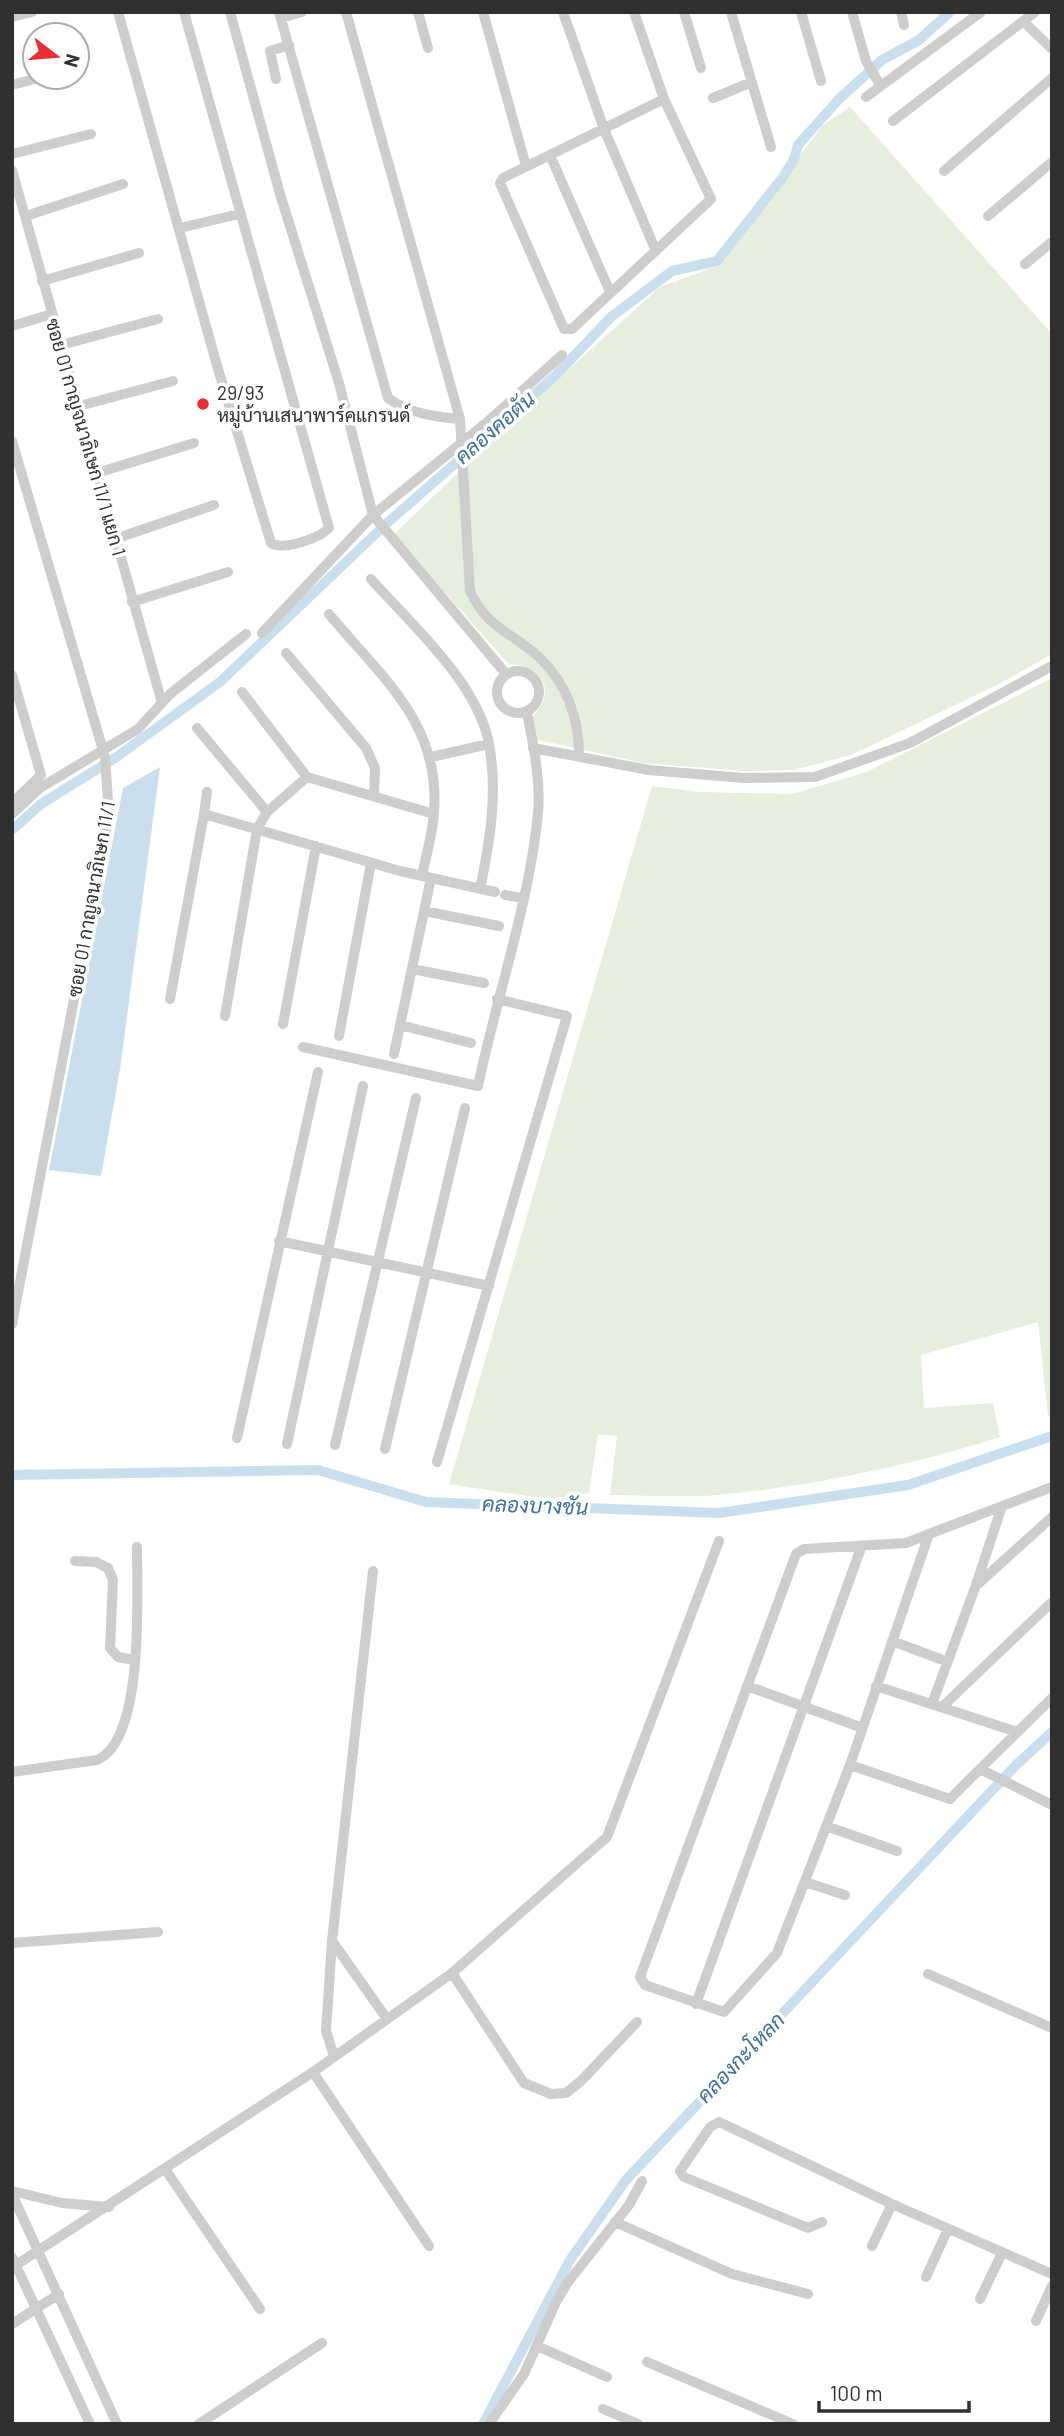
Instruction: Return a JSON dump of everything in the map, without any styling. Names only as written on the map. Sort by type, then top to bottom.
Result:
[{"type":"street","points":[[12,17],[32,12]]},
{"type":"street","points":[[118,12],[218,369],[271,543],[279,546],[305,540],[329,527],[184,12]]},
{"type":"street","points":[[230,12],[281,194],[339,383],[375,517],[390,539],[506,674]]},
{"type":"street","points":[[302,12],[280,15],[388,398],[404,407],[437,417],[460,419]]},
{"type":"street","points":[[346,12],[460,419],[465,465],[470,591],[480,613],[539,657],[559,682],[572,702],[579,730],[579,757]]},
{"type":"street","points":[[418,12],[428,48]]},
{"type":"street","points":[[483,12],[526,166]]},
{"type":"street","points":[[563,12],[604,129],[656,251]]},
{"type":"street","points":[[634,12],[664,99],[711,199],[572,329],[565,329],[501,188],[503,178],[664,99]]},
{"type":"street","points":[[684,12],[701,68]]},
{"type":"street","points":[[731,12],[771,147]]},
{"type":"street","points":[[801,12],[821,81]]},
{"type":"street","points":[[852,12],[866,61],[880,85]]},
{"type":"street","points":[[901,12],[904,25]]},
{"type":"street","points":[[866,97],[981,12]]},
{"type":"street","points":[[893,121],[1035,12]]},
{"type":"street","points":[[1024,22],[1052,49]]},
{"type":"street","points":[[276,79],[270,51],[289,45]]},
{"type":"street","points":[[944,171],[1052,78]]},
{"type":"street","points":[[713,98],[752,82]]},
{"type":"street","points":[[12,154],[91,134]]},
{"type":"street","points":[[550,156],[610,292]]},
{"type":"street","points":[[988,216],[1052,162]]},
{"type":"street","name":"ซอย 01 กาญจนาภิเษก 11/1 แยก 1","points":[[12,170],[162,703]]},
{"type":"street","points":[[26,216],[123,184]]},
{"type":"street","points":[[180,229],[239,214]]},
{"type":"street","points":[[1025,264],[1052,242]]},
{"type":"street","points":[[43,281],[139,253]]},
{"type":"street","points":[[12,326],[52,314]]},
{"type":"street","points":[[61,345],[158,319]]},
{"type":"street","points":[[262,633],[375,517],[461,447],[562,355]]},
{"type":"street","points":[[79,406],[173,382]]},
{"type":"street","name":"ซอย 01 กาญจนาภิเษก 11/1","points":[[12,441],[104,754],[108,772],[109,816],[12,1324]]},
{"type":"street","points":[[97,472],[194,443]]},
{"type":"street","points":[[115,539],[214,505]]},
{"type":"street","points":[[132,602],[228,572]]},
{"type":"street","points":[[371,579],[455,674],[479,715],[489,744],[492,827],[480,889]]},
{"type":"street","points":[[328,614],[416,719],[430,757],[434,814],[424,911],[394,1054]]},
{"type":"street","points":[[12,814],[40,788],[104,754],[138,729],[162,703],[246,634]]},
{"type":"street","points":[[286,653],[366,748],[375,768],[374,795]]},
{"type":"street","points":[[533,748],[649,770],[743,778],[815,777],[910,743],[1052,666]]},
{"type":"street","points":[[517,670],[529,673],[537,681],[540,693],[536,704],[527,712],[509,712],[502,707],[496,689],[506,674],[517,670]]},
{"type":"street","points":[[12,675],[41,775],[12,803]]},
{"type":"street","points":[[243,692],[307,777],[434,814]]},
{"type":"street","points":[[303,1046],[478,1086],[522,898],[538,813],[527,712]]},
{"type":"street","points":[[197,728],[267,812]]},
{"type":"street","points":[[430,757],[489,744]]},
{"type":"street","points":[[225,1016],[257,829],[267,812],[307,777]]},
{"type":"street","points":[[170,999],[207,792]]},
{"type":"street","points":[[204,814],[371,863],[522,898]]},
{"type":"street","points":[[283,1024],[316,846]]},
{"type":"street","points":[[339,1036],[371,863]]},
{"type":"street","points":[[424,911],[499,926]]},
{"type":"street","points":[[412,969],[484,983]]},
{"type":"street","points":[[437,1462],[566,1016],[497,999]]},
{"type":"street","points":[[400,1026],[471,1043]]},
{"type":"street","points":[[237,1438],[318,1072]]},
{"type":"street","points":[[287,1444],[363,1086]]},
{"type":"street","points":[[335,1445],[416,1098]]},
{"type":"street","points":[[385,1449],[465,1108]]},
{"type":"street","points":[[279,1241],[379,1260],[489,1286]]},
{"type":"street","points":[[929,1534],[860,1727],[850,1765],[777,1952],[724,2012],[645,1985],[640,1977],[796,1554],[804,1549],[861,1548],[906,1543],[929,1534],[1002,1506],[1052,1487]]},
{"type":"street","points":[[937,1706],[1002,1506]]},
{"type":"street","points":[[976,1586],[1052,1517]]},
{"type":"street","points":[[90,2424],[14,2261],[39,2253],[109,2207],[278,2092],[313,2072],[452,1973],[607,1837],[719,1541]]},
{"type":"street","points":[[12,1772],[72,1765],[109,1755],[121,1735],[129,1710],[134,1660],[137,1547]]},
{"type":"street","points":[[696,2004],[861,1548]]},
{"type":"street","points":[[75,1561],[96,1562],[108,1568],[113,1580],[110,1648],[118,1657],[134,1660]]},
{"type":"street","points":[[334,2056],[326,2031],[332,1941],[373,1572]]},
{"type":"street","points":[[937,1706],[1052,1602]]},
{"type":"street","points":[[892,1641],[940,1660]]},
{"type":"street","points":[[747,1686],[860,1727]]},
{"type":"street","points":[[876,1686],[1017,1732]]},
{"type":"street","points":[[850,1765],[950,1799],[984,1771],[1017,1732],[1052,1698]]},
{"type":"street","points":[[984,1771],[1052,1805]]},
{"type":"street","points":[[826,1826],[897,1851]]},
{"type":"street","points":[[805,1882],[845,1895]]},
{"type":"street","points":[[12,1943],[158,1931]]},
{"type":"street","points":[[332,1941],[387,2019]]},
{"type":"street","points":[[452,1973],[524,2083],[551,2094],[566,2092],[581,2081],[637,2022]]},
{"type":"street","points":[[928,1974],[1052,2028]]},
{"type":"street","points":[[313,2072],[429,2246]]},
{"type":"street","points":[[822,2222],[808,2228],[684,2177],[680,2171],[710,2127],[719,2122],[892,2204],[1052,2274]]},
{"type":"street","points":[[165,2169],[260,2309]]},
{"type":"street","points":[[489,2424],[524,2374],[556,2302],[642,2181]]},
{"type":"street","points":[[12,2192],[62,2203],[109,2207]]},
{"type":"street","points":[[12,2192],[117,2424]]},
{"type":"street","points":[[872,2246],[892,2204]]},
{"type":"street","points":[[615,2222],[732,2274],[808,2294]]},
{"type":"street","points":[[926,2277],[948,2229]]},
{"type":"street","points":[[980,2299],[1002,2253]]},
{"type":"street","points":[[1036,2321],[1052,2286]]},
{"type":"street","points":[[12,2324],[59,2294]]},
{"type":"street","points":[[199,2424],[322,2343]]},
{"type":"street","points":[[537,2346],[607,2377]]},
{"type":"street","points":[[647,2362],[793,2424]]},
{"type":"street","points":[[603,2409],[638,2424]]},
{"type":"green space","points":[[850,107],[1052,334],[1052,654],[999,684],[851,755],[794,770],[743,771],[643,763],[534,739],[533,719],[545,693],[542,679],[531,670],[509,664],[393,535],[528,406],[660,287],[720,265],[822,126]]},
{"type":"green space","points":[[1052,678],[1052,1415],[1048,1416],[1038,1322],[921,1355],[924,1408],[993,1403],[1000,1437],[931,1457],[860,1474],[753,1491],[690,1496],[610,1495],[617,1436],[598,1434],[589,1493],[546,1499],[449,1484],[652,786],[699,792],[792,794],[867,772]]},
{"type":"water","points":[[160,767],[120,1069],[101,1176],[49,1170],[123,788]]},
{"type":"waterway","name":"คลองคอตัน","points":[[12,830],[41,804],[115,758],[220,682],[386,524],[555,376],[611,317],[672,271],[717,261],[783,177],[794,159],[798,145],[839,99],[882,60],[919,40],[950,12]]},
{"type":"waterway","name":"คลองบางชัน","points":[[12,1475],[318,1470],[426,1502],[719,1513],[908,1485],[1052,1436]]},
{"type":"waterway","name":"คลองกะโหลก","points":[[483,2424],[570,2260],[626,2180],[1016,1765],[1052,1732]]},
{"type":"place","name":"29/93 หมู่บ้านเสนาพาร์คแกรนด์","points":[[203,404]]}]
